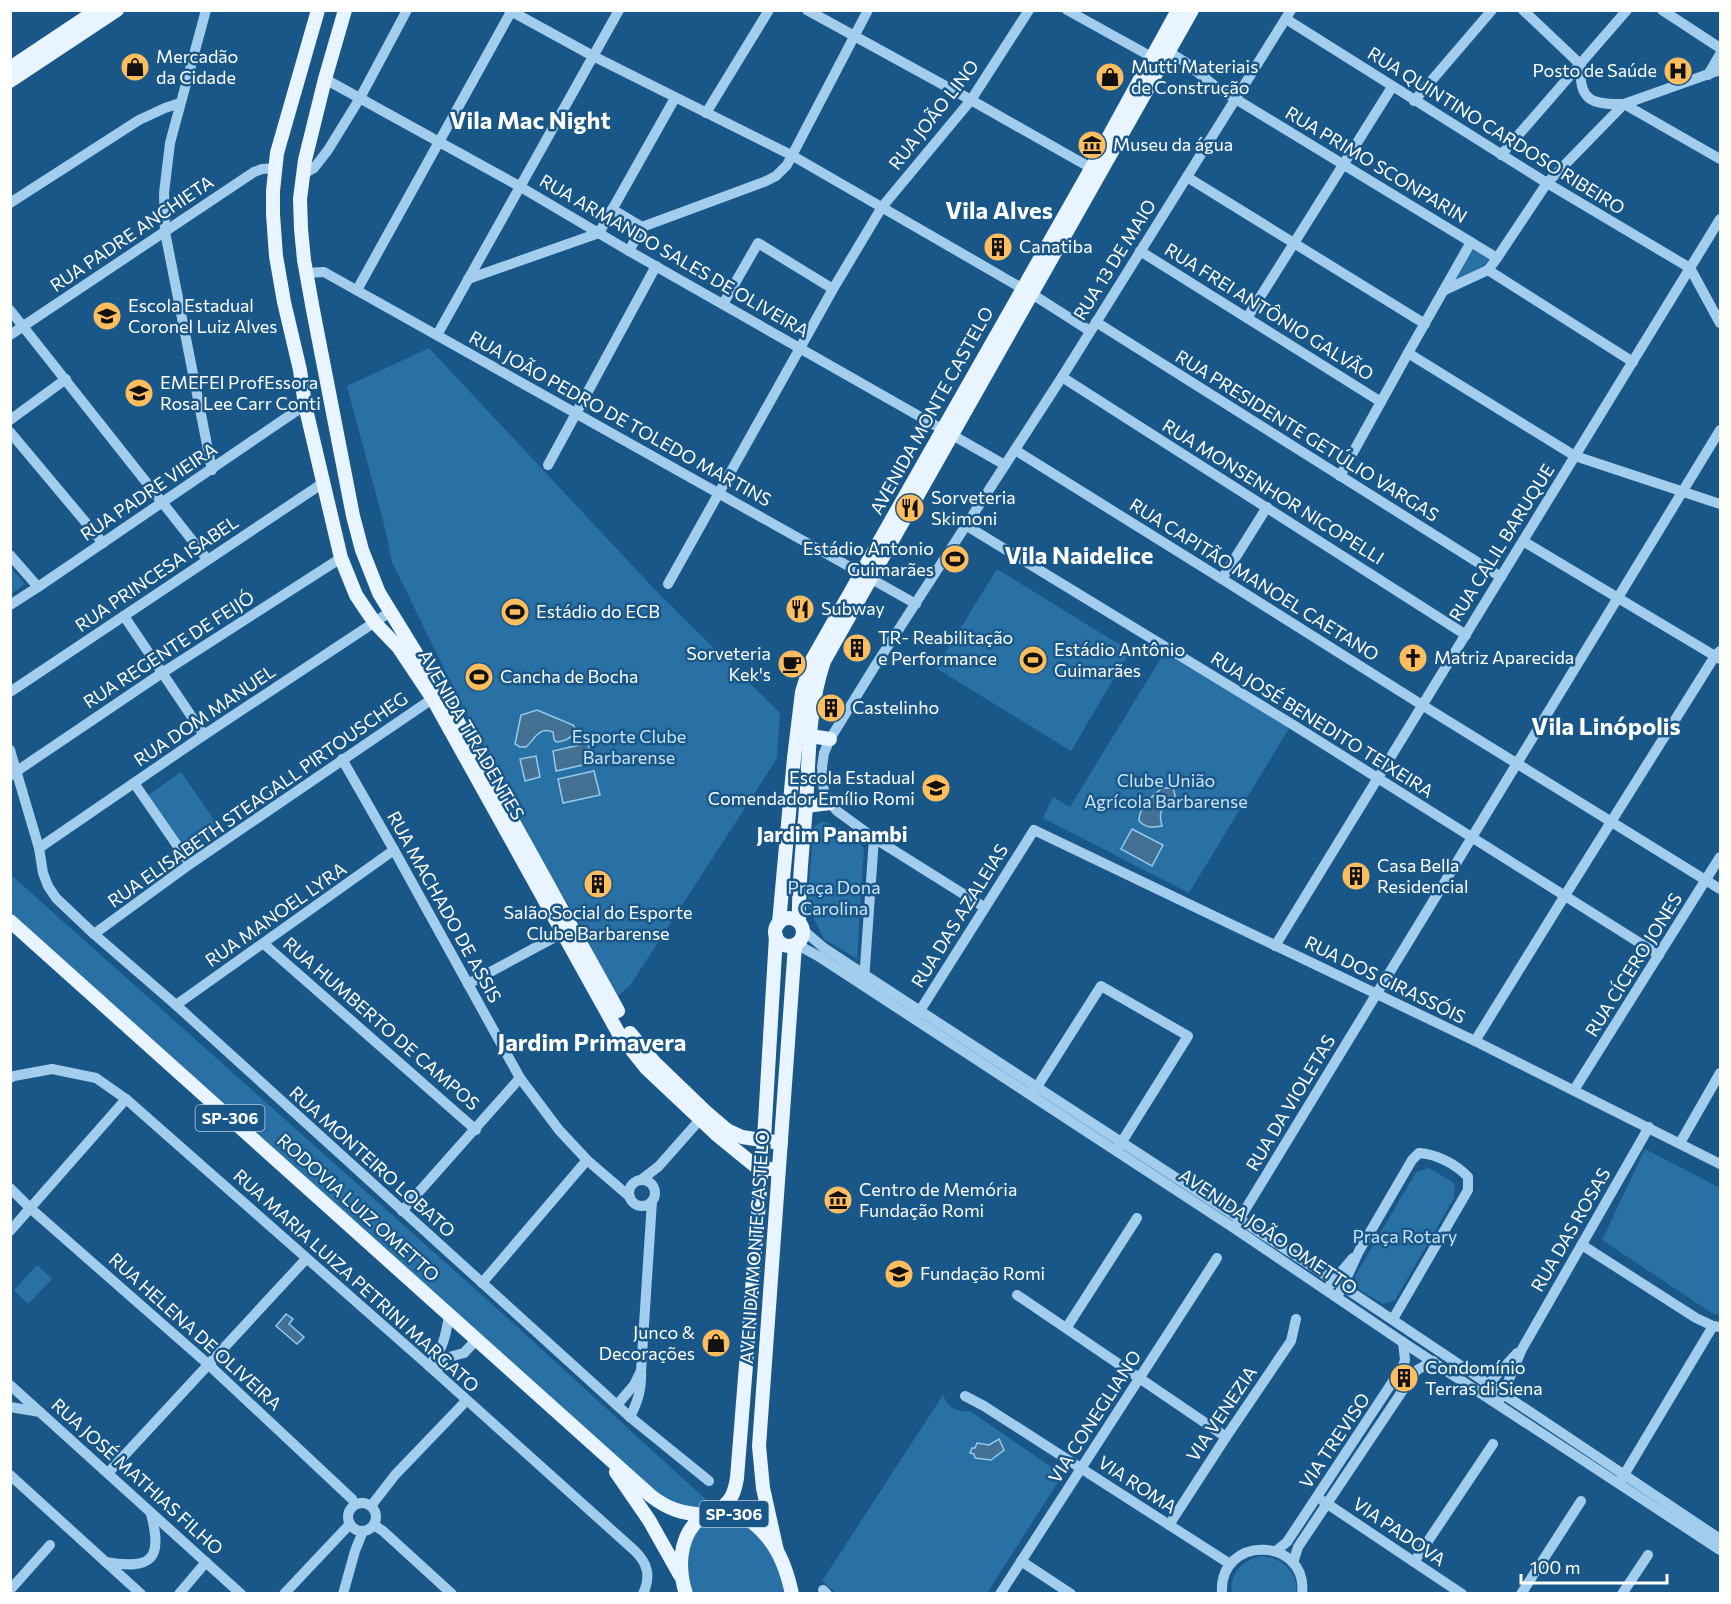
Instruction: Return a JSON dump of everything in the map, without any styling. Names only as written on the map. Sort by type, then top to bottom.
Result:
[{"type":"main road","points":[[10,68],[97,14],[117,10]]},
{"type":"main road","name":"AVENIDA TIRADENTES","points":[[318,10],[274,168],[273,214],[276,256],[305,405],[341,558],[356,595],[375,623],[454,714],[628,1047],[646,1068],[703,1116],[738,1152],[754,1165],[762,1168]]},
{"type":"main road","name":"AVENIDA TIRADENTES","points":[[345,10],[325,80],[303,174],[300,199],[306,273],[353,516],[362,550],[372,578],[437,696]]},
{"type":"main road","name":"AVENIDA MONTE CASTELO","points":[[1161,58],[1178,10]]},
{"type":"main road","name":"AVENIDA MONTE CASTELO","points":[[801,926],[799,894],[810,736],[814,696],[824,661],[866,576],[947,432],[1161,58],[1192,10]]},
{"type":"main road","points":[[10,81],[97,14]]},
{"type":"main road","name":"AVENIDA MONTE CASTELO","points":[[710,1513],[729,1502],[735,1488],[740,1447],[762,1168],[777,930],[802,692],[819,645],[866,576]]},
{"type":"main road","points":[[810,736],[830,739]]},
{"type":"main road","points":[[806,806],[830,803]]},
{"type":"main road","points":[[791,918],[801,926],[802,938],[796,945],[785,946],[778,940],[777,930],[786,919],[791,918]]},
{"type":"main road","name":"RODOVIA LUIZ OMETTO","points":[[10,921],[663,1506],[674,1510],[710,1513]]},
{"type":"main road","name":"AVENIDA MONTE CASTELO","points":[[777,1551],[763,1488],[759,1446],[796,945]]},
{"type":"main road","name":"AVENIDA TIRADENTES","points":[[703,1116],[741,1137],[781,1143]]},
{"type":"main road","points":[[738,1152],[760,1191]]},
{"type":"main road","points":[[762,1168],[778,1170]]},
{"type":"main road","points":[[740,1447],[743,1453],[751,1456],[755,1454],[759,1446]]},
{"type":"main road","name":"RODOVIA LUIZ OMETTO","points":[[600,1451],[649,1520],[684,1587]]},
{"type":"main road","name":"SP-306","points":[[684,1587],[681,1551],[688,1531],[695,1522],[710,1513],[732,1513],[759,1528],[770,1539],[793,1590]]},
{"type":"street","points":[[206,10],[180,103],[166,167],[164,193],[165,232],[212,470]]},
{"type":"street","points":[[303,174],[314,168],[328,150],[360,98],[407,10]]},
{"type":"street","points":[[437,335],[619,10]]},
{"type":"street","points":[[706,113],[769,10]]},
{"type":"street","points":[[807,10],[1096,171]]},
{"type":"street","points":[[629,251],[642,227],[764,182],[776,176],[787,165],[868,10]]},
{"type":"street","name":"RUA JOÃO LINO","points":[[668,584],[833,289],[882,207],[971,100],[1029,10]]},
{"type":"street","name":"RUA PRIMO SCONPARIN","points":[[1067,10],[1161,58],[1185,62],[1206,80],[1497,258]]},
{"type":"street","points":[[1523,10],[1581,65]]},
{"type":"street","points":[[1500,155],[1628,10]]},
{"type":"street","points":[[1662,10],[1720,48]]},
{"type":"street","points":[[357,290],[511,11]]},
{"type":"street","name":"RUA PRESIDENTE GETÚLIO VARGAS","points":[[511,11],[593,57],[793,156],[1093,327],[1501,577]]},
{"type":"street","points":[[1414,101],[1487,12]]},
{"type":"street","name":"RUA QUINTINO CARDOSO RIBEIRO","points":[[1288,15],[1414,101],[1690,268]]},
{"type":"street","name":"RUA 13 DE MAIO","points":[[830,803],[824,792],[822,767],[824,753],[830,739],[1062,377],[1288,15]]},
{"type":"street","points":[[1708,75],[1720,54]]},
{"type":"street","points":[[1581,65],[1580,81],[1587,97],[1606,105],[1624,105],[1720,70]]},
{"type":"street","name":"RUA ARMANDO SALES DE OLIVEIRA","points":[[325,80],[519,186],[1005,465]]},
{"type":"street","points":[[1247,318],[1392,87]]},
{"type":"street","points":[[468,279],[599,233],[675,98]]},
{"type":"street","points":[[10,203],[139,120],[180,103]]},
{"type":"street","points":[[1624,105],[1720,159]]},
{"type":"street","points":[[1445,290],[1488,270],[1547,183],[1624,105]]},
{"type":"street","name":"RUA PADRE ANCHIETA","points":[[10,335],[254,172],[274,168]]},
{"type":"street","points":[[1187,177],[1425,324]]},
{"type":"street","points":[[612,209],[642,227]]},
{"type":"street","name":"RUA CALIL BARUQUE","points":[[1275,946],[1720,219]]},
{"type":"street","points":[[1340,477],[1471,242]]},
{"type":"street","points":[[723,304],[758,243],[833,289]]},
{"type":"street","name":"RUA FREI ANTÔNIO GALVÃO","points":[[1140,251],[1381,402]]},
{"type":"street","points":[[548,465],[656,266]]},
{"type":"street","points":[[1690,268],[1720,323]]},
{"type":"street","points":[[1488,270],[1633,362]]},
{"type":"street","name":"RUA JOÃO PEDRO DE TOLEDO MARTINS","points":[[306,273],[324,272],[916,604]]},
{"type":"street","points":[[10,310],[207,560]]},
{"type":"street","points":[[1408,353],[1575,456],[1720,504]]},
{"type":"street","name":"RUA MONSENHOR NICOPELLI","points":[[1062,377],[1466,635]]},
{"type":"street","points":[[10,420],[66,379]]},
{"type":"street","name":"RUA PADRE VIEIRA","points":[[10,605],[305,405]]},
{"type":"street","name":"RUA DA VIOLETAS","points":[[1237,1223],[1720,430]]},
{"type":"street","points":[[10,432],[103,543]]},
{"type":"street","name":"RUA CAPITÃO MANOEL CAETANO","points":[[1015,450],[1720,889]]},
{"type":"street","name":"RUA PRINCESA ISABEL","points":[[10,692],[323,483]]},
{"type":"street","points":[[1222,579],[1267,507]]},
{"type":"street","name":"RUA JOSÉ BENEDITO TEIXEIRA","points":[[967,526],[1295,726],[1659,955]]},
{"type":"street","points":[[1475,1041],[1611,822],[1719,655],[1523,541]]},
{"type":"street","points":[[10,555],[38,588]]},
{"type":"street","name":"RUA REGENTE DE FEIJÓ","points":[[14,773],[162,673],[341,558]]},
{"type":"street","name":"RUA DOM MANUEL","points":[[39,848],[390,612]]},
{"type":"street","points":[[124,616],[204,735]]},
{"type":"street","name":"RUA ELISABETH STEAGALL PIRTOUSCHEG","points":[[94,934],[190,864],[437,696]]},
{"type":"street","name":"RUA MONTEIRO LOBATO","points":[[10,750],[14,773],[39,848],[43,873],[56,898],[630,1417],[709,1481]]},
{"type":"street","name":"RUA MACHADO DE ASSIS","points":[[342,759],[520,1078],[559,1130],[587,1160],[634,1201]]},
{"type":"street","points":[[134,783],[190,864]]},
{"type":"street","points":[[830,803],[837,811],[874,838],[984,907]]},
{"type":"street","name":"RUA DOS GIRASSÓIS","points":[[1034,830],[1475,1041],[1720,1164]]},
{"type":"street","name":"RUA DAS AZALEIAS","points":[[916,1015],[1034,830]]},
{"type":"street","points":[[864,981],[874,838]]},
{"type":"street","name":"RUA MANOEL LYRA","points":[[176,1005],[394,850]]},
{"type":"street","name":"RUA CÍCERO JONES","points":[[1574,1090],[1720,857]]},
{"type":"street","name":"AVENIDA JOÃO OMETTO","points":[[801,926],[864,981]]},
{"type":"street","points":[[468,984],[567,930]]},
{"type":"street","name":"RUA HUMBERTO DE CAMPOS","points":[[264,944],[476,1130]]},
{"type":"street","name":"AVENIDA JOÃO OMETTO","points":[[796,945],[864,981],[1237,1223],[1393,1319],[1504,1393],[1720,1550]]},
{"type":"street","points":[[1034,1092],[1101,986],[1188,1036],[1119,1146]]},
{"type":"street","name":"RUA MARIA LUIZA PETRINI MARGATO","points":[[10,1078],[52,1069],[96,1078],[126,1099],[432,1368],[640,1556],[645,1563],[649,1577],[643,1593]]},
{"type":"street","points":[[1680,1143],[1720,1073]]},
{"type":"street","points":[[402,1211],[520,1078]]},
{"type":"street","points":[[10,1231],[126,1099]]},
{"type":"street","points":[[650,1227],[630,1190],[642,1183],[659,1167],[703,1116]]},
{"type":"street","name":"RUA DAS ROSAS","points":[[1497,1403],[1504,1393],[1522,1349],[1649,1127]]},
{"type":"street","points":[[1337,1298],[1359,1251],[1412,1160],[1419,1152],[1430,1153],[1461,1170],[1468,1177],[1468,1190],[1393,1319]]},
{"type":"street","points":[[482,1283],[587,1160]]},
{"type":"street","name":"RUA MACHADO DE ASSIS","points":[[610,1180],[642,1183]]},
{"type":"street","points":[[630,1417],[639,1399],[642,1383],[650,1227],[652,1201],[655,1193],[642,1183]]},
{"type":"street","name":"RUA HELENA DE OLIVEIRA","points":[[10,1188],[209,1365],[355,1504]]},
{"type":"street","points":[[634,1201],[646,1205],[652,1201]]},
{"type":"street","points":[[1066,1327],[1137,1218]]},
{"type":"street","name":"AVENIDA JOÃO OMETTO","points":[[1237,1223],[1337,1298],[1403,1342],[1497,1403],[1720,1539]]},
{"type":"street","points":[[1582,1245],[1696,1318],[1717,1326],[1622,1480]]},
{"type":"street","points":[[1327,1290],[1359,1251]]},
{"type":"street","name":"VIA CONEGLIANO","points":[[1000,1593],[1217,1258]]},
{"type":"street","points":[[108,1473],[306,1259]]},
{"type":"street","points":[[1017,1295],[1226,1437]]},
{"type":"street","points":[[432,1368],[444,1344],[450,1315]]},
{"type":"street","name":"VIA VENEZIA","points":[[1169,1525],[1291,1341],[1296,1319]]},
{"type":"street","points":[[432,1368],[449,1357],[464,1353],[477,1340]]},
{"type":"street","name":"VIA TREVISO","points":[[1276,1551],[1287,1542],[1403,1366],[1405,1360],[1403,1342]]},
{"type":"street","name":"RUA DAS ROSAS","points":[[1481,1393],[1522,1349]]},
{"type":"street","name":"VIA TREVISO","points":[[1293,1563],[1298,1547],[1402,1390],[1417,1371],[1433,1361]]},
{"type":"street","points":[[617,1405],[634,1385],[641,1371]]},
{"type":"street","name":"RUA JOSÉ MATHIAS FILHO","points":[[10,1385],[241,1593]]},
{"type":"street","name":"VIA ROMA","points":[[965,1396],[1230,1564]]},
{"type":"street","points":[[372,1506],[395,1475],[466,1401]]},
{"type":"street","points":[[10,1407],[40,1412]]},
{"type":"street","points":[[1414,1562],[1493,1444]]},
{"type":"street","points":[[10,1475],[141,1593]]},
{"type":"street","name":"VIA PADOVA","points":[[1317,1497],[1462,1593]]},
{"type":"street","points":[[1521,1593],[1581,1501]]},
{"type":"street","points":[[363,1502],[372,1506],[376,1517],[374,1525],[363,1531],[353,1528],[348,1516],[355,1504],[363,1502]]},
{"type":"street","points":[[106,1562],[133,1566],[144,1563],[152,1554],[157,1542],[151,1512]]},
{"type":"street","points":[[284,1593],[350,1524]]},
{"type":"street","points":[[374,1525],[452,1593]]},
{"type":"street","points":[[343,1593],[363,1531]]},
{"type":"street","points":[[10,1590],[50,1545]]},
{"type":"street","points":[[1221,1593],[1224,1575],[1230,1564],[1237,1557],[1256,1549],[1276,1551],[1293,1563],[1300,1574],[1302,1593]]},
{"type":"street","points":[[1622,1593],[1648,1555]]},
{"type":"street","points":[[1022,1561],[1071,1593]]},
{"type":"street","points":[[179,1593],[206,1563]]},
{"type":"green space","points":[[1472,249],[1489,259],[1482,268],[1451,284]]},
{"type":"green space","name":"Esporte Clube Barbarense","points":[[429,348],[659,594],[780,713],[777,758],[631,984],[618,996],[578,921],[541,859],[392,562],[347,386]]},
{"type":"green space","points":[[11,568],[25,584],[11,594]]},
{"type":"green space","name":"Estádio Antônio Guimarães","points":[[997,569],[1130,651],[1071,751],[936,668]]},
{"type":"green space","name":"Clube União Agrícola Barbarense","points":[[1164,653],[1290,727],[1189,893],[1043,818],[1053,797],[1070,807]]},
{"type":"green space","points":[[181,772],[219,827],[185,851],[147,796]]},
{"type":"green space","name":"Praça Dona Carolina","points":[[821,822],[839,828],[864,848],[857,959],[824,939],[807,905],[814,827]]},
{"type":"green space","points":[[10,874],[502,1313],[713,1506],[697,1510],[672,1506],[218,1103],[11,913]]},
{"type":"green space","points":[[1645,1149],[1720,1188],[1720,1315],[1713,1314],[1602,1240]]},
{"type":"green space","name":"Praça Rotary","points":[[1429,1168],[1454,1183],[1454,1198],[1395,1300],[1383,1304],[1357,1288],[1355,1276],[1416,1172]]},
{"type":"green space","points":[[37,1265],[52,1279],[28,1304],[14,1290]]},
{"type":"green space","points":[[943,1395],[953,1408],[970,1411],[1054,1469],[1058,1475],[1058,1482],[987,1593],[836,1593],[822,1581]]},
{"type":"green space","points":[[717,1519],[731,1521],[755,1533],[764,1543],[778,1567],[786,1594],[691,1594],[687,1558],[688,1544],[695,1533]]},
{"type":"green space","points":[[1263,1556],[1277,1560],[1288,1568],[1295,1579],[1296,1594],[1232,1593],[1233,1579],[1239,1568],[1249,1560]]},
{"type":"shaded area","points":[[537,710],[573,725],[575,728],[571,737],[556,742],[553,732],[544,731],[526,747],[515,744],[521,715]]},
{"type":"shaded area","points":[[588,743],[592,763],[556,771],[553,751]]},
{"type":"shaded area","points":[[536,756],[540,777],[525,781],[520,759]]},
{"type":"shaded area","points":[[594,771],[600,795],[563,803],[558,779]]},
{"type":"shaded area","points":[[1162,788],[1173,788],[1174,801],[1162,810],[1160,816],[1162,826],[1147,826],[1139,821],[1141,811]]},
{"type":"shaded area","points":[[1132,829],[1163,845],[1152,866],[1121,849]]},
{"type":"shaded area","points":[[286,1314],[293,1319],[289,1324],[304,1337],[297,1344],[276,1326]]},
{"type":"shaded area","points":[[999,1439],[1004,1450],[991,1460],[975,1458],[974,1454],[970,1453],[977,1443],[989,1445]]},
{"type":"place","name":"Mercadão da Cidade","points":[[135,67]]},
{"type":"place","name":"Posto de Saúde","points":[[1678,71]]},
{"type":"place","name":"Mutti Materiais de Construção","points":[[1110,77]]},
{"type":"place","name":"Museu da água","points":[[1092,145]]},
{"type":"place","name":"Canatiba","points":[[998,247]]},
{"type":"place","name":"Escola Estadual Coronel Luiz Alves","points":[[107,316]]},
{"type":"place","name":"EMEFEI ProfEssora Rosa Lee Carr Conti","points":[[139,393]]},
{"type":"place","name":"Sorveteria Skimoni","points":[[910,508]]},
{"type":"place","name":"Estádio Antonio Guimarães","points":[[955,559]]},
{"type":"place","name":"Subway","points":[[800,609]]},
{"type":"place","name":"Estádio do ECB","points":[[515,612]]},
{"type":"place","name":"TR- Reabilitação e Performance","points":[[857,648]]},
{"type":"place","name":"Matriz Aparecida","points":[[1413,658]]},
{"type":"place","name":"Estádio Antônio Guimarães","points":[[1033,660]]},
{"type":"place","name":"Sorveteria Kek's","points":[[792,664]]},
{"type":"place","name":"Cancha de Bocha","points":[[479,677]]},
{"type":"place","name":"Castelinho","points":[[831,708]]},
{"type":"place","name":"Escola Estadual Comendador Emílio Romi","points":[[936,788]]},
{"type":"place","name":"Casa Bella Residencial","points":[[1356,876]]},
{"type":"place","name":"Salão Social do Esporte Clube Barbarense","points":[[598,884]]},
{"type":"place","name":"Centro de Memória Fundação Romi","points":[[838,1200]]},
{"type":"place","name":"Fundação Romi","points":[[899,1274]]},
{"type":"place","name":"Junco & Decorações","points":[[716,1343]]},
{"type":"place","name":"Condomínio Terras di Siena","points":[[1404,1378]]},
{"type":"district","name":"Vila Mac Night","points":[[530,121]]},
{"type":"district","name":"Vila Alves","points":[[999,211]]},
{"type":"district","name":"Vila Naidelice","points":[[1079,556]]},
{"type":"district","name":"Vila Linópolis","points":[[1606,727]]},
{"type":"district","name":"Jardim Panambi","points":[[832,835]]},
{"type":"district","name":"Jardim Primavera","points":[[592,1043]]}]
